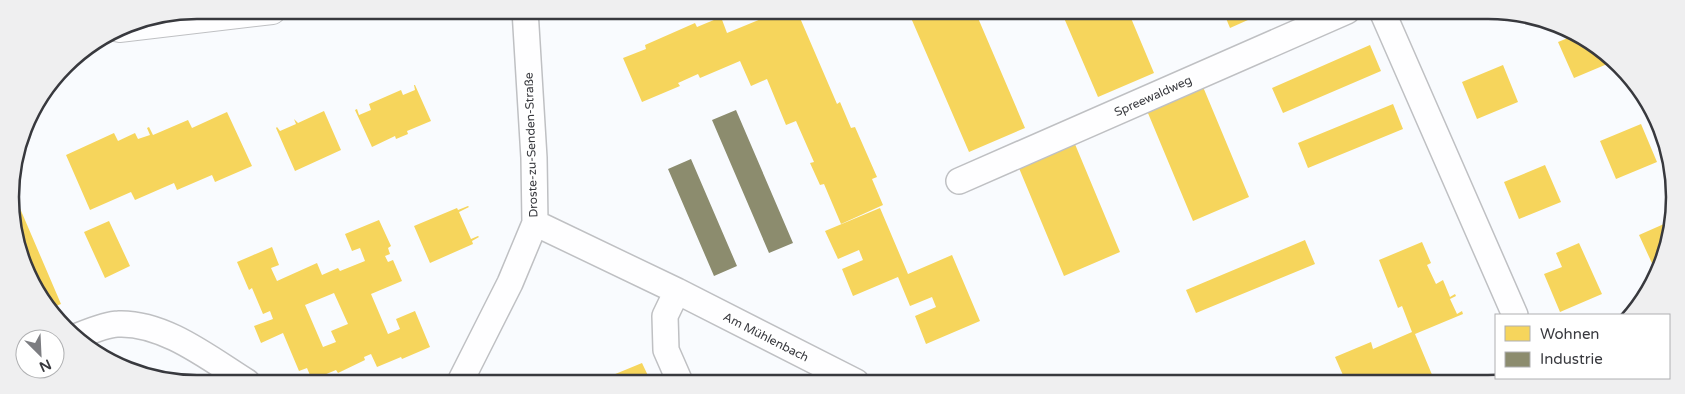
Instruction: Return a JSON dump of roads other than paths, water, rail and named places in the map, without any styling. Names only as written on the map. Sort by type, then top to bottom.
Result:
[{"type":"street","points":[[156,24],[196,19]]},
{"type":"street","name":"Droste-zu-Senden-Straße","points":[[464,375],[510,284],[535,224],[534,158],[526,19]]},
{"type":"street","name":"Spreewaldweg","points":[[959,181],[1329,19]]},
{"type":"street","points":[[1385,19],[1515,314]]},
{"type":"street","name":"Am Mühlenbach","points":[[535,224],[677,291],[842,375]]},
{"type":"street","points":[[677,291],[665,316],[666,350],[677,375]]},
{"type":"street","points":[[83,334],[117,324],[146,327],[181,341],[236,375]]}]
